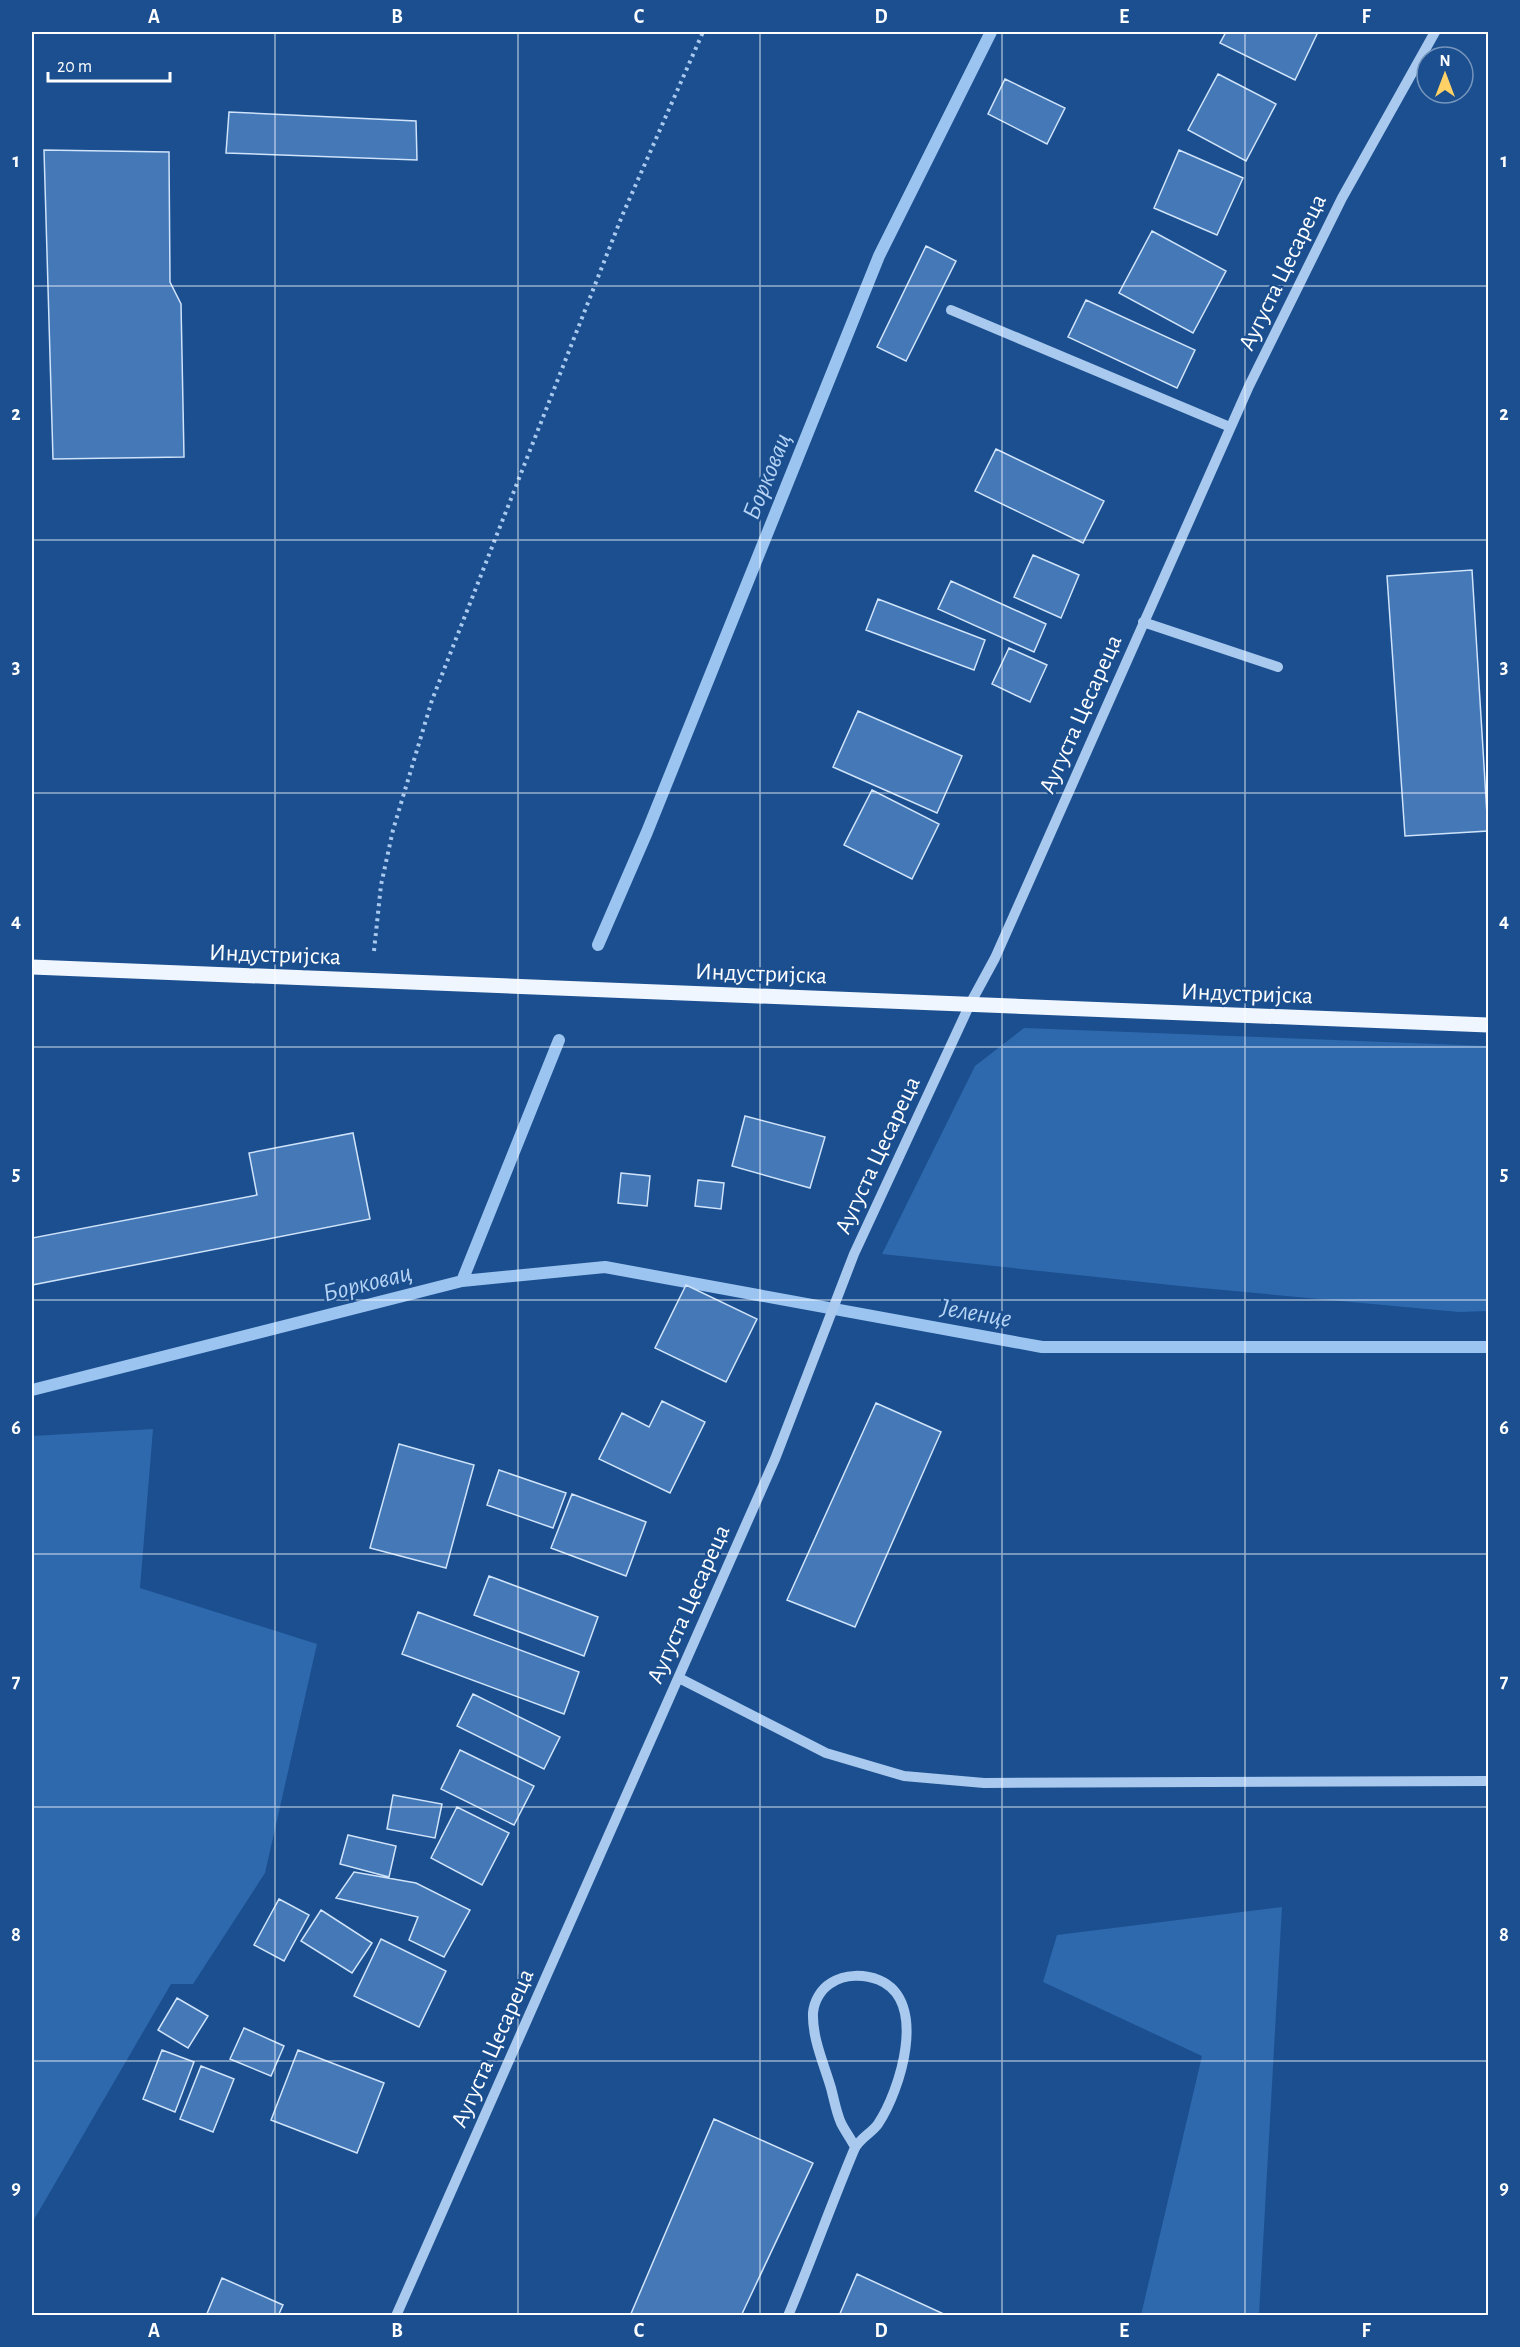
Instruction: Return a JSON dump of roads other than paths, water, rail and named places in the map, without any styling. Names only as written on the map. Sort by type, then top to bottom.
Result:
[{"type":"main road","name":"Индустријска","points":[[32,967],[1488,1025]]},
{"type":"street","name":"Аугуста Цесареца","points":[[396,2316],[775,1459],[844,1285],[854,1254],[970,1004],[995,958],[1230,427],[1342,198],[1435,32]]},
{"type":"street","points":[[951,310],[1230,427]]},
{"type":"street","points":[[1143,622],[1278,667]]},
{"type":"street","points":[[679,1678],[813,1748],[904,1776],[984,1783],[1488,1781]]},
{"type":"street","points":[[788,2316],[855,2146],[878,2124],[900,2076],[905,2056],[906,2036],[901,1999],[892,1989],[875,1979],[853,1976],[837,1980],[824,1988],[816,2000],[813,2013],[815,2036],[840,2122],[855,2146]]},
{"type":"waterway","name":"Борковац","points":[[598,945],[647,832],[879,256],[991,32]]},
{"type":"waterway","name":"Борковац","points":[[32,1390],[462,1281],[559,1040]]},
{"type":"waterway","name":"Јеленце","points":[[462,1281],[605,1267],[1042,1347],[1488,1347]]}]
